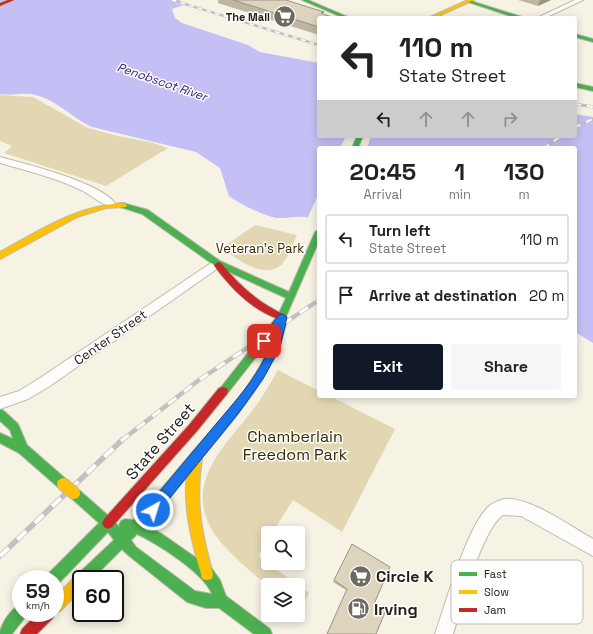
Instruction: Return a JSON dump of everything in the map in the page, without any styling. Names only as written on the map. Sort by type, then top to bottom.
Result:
[{"type":"main road","points":[[0,5],[12,0]]},
{"type":"main road","points":[[304,0],[343,16]]},
{"type":"main road","points":[[314,0],[353,16]]},
{"type":"main road","points":[[434,16],[468,0],[514,16]]},
{"type":"main road","points":[[577,36],[593,41]]},
{"type":"main road","points":[[577,85],[593,89]]},
{"type":"main road","points":[[0,256],[77,215],[99,206],[110,204],[128,205],[140,209],[217,263],[291,297]]},
{"type":"main road","name":"State Street","points":[[92,570],[153,510],[259,376],[275,348],[282,317],[317,235]]},
{"type":"main road","points":[[217,263],[237,289],[256,306],[282,317]]},
{"type":"main road","name":"State Street","points":[[62,570],[108,523],[193,428],[282,317]]},
{"type":"main road","points":[[0,414],[14,427],[23,449]]},
{"type":"main road","points":[[0,438],[23,449],[108,523],[122,541],[144,561],[192,597],[206,601],[221,601]]},
{"type":"main road","points":[[197,456],[192,478],[190,507],[207,574]]},
{"type":"main road","points":[[108,523],[136,527],[158,538],[207,574],[215,585],[221,601],[265,634]]},
{"type":"main road","name":"State Street","points":[[64,597],[72,590]]},
{"type":"main road","points":[[4,634],[12,622]]},
{"type":"main road","points":[[26,634],[39,622]]},
{"type":"street","points":[[544,16],[580,0]]},
{"type":"street","points":[[1,160],[95,193],[110,204]]},
{"type":"street","name":"Center Street","points":[[0,403],[23,394],[45,382],[217,263]]},
{"type":"street","points":[[471,560],[482,530],[493,512],[505,507],[513,506],[535,514],[593,548]]},
{"type":"street","points":[[444,634],[451,615]]},
{"type":"green space","points":[[0,95],[33,97],[88,128],[150,142],[168,148],[106,186],[4,153],[12,146],[0,141]]},
{"type":"green space","name":"Veteran's Park","points":[[255,225],[297,235],[285,260],[276,268],[260,270],[243,263],[222,248]]},
{"type":"green space","name":"Chamberlain Freedom Park","points":[[278,370],[317,390],[317,398],[334,398],[395,429],[342,532],[293,500],[276,526],[261,526],[261,551],[258,556],[261,558],[261,570],[277,570],[288,578],[261,578],[261,581],[222,543],[216,536],[206,518],[203,501],[204,484],[210,469],[229,439],[256,406]]},
{"type":"green space","points":[[305,590],[309,593],[305,600]]},
{"type":"water","name":"Penobscot River","points":[[0,0],[181,0],[176,3],[184,5],[172,9],[175,18],[182,23],[248,45],[260,52],[317,63],[317,138],[577,138],[577,114],[593,117],[593,343],[577,333],[577,146],[317,146],[317,222],[304,217],[272,217],[239,202],[229,196],[220,168],[196,152],[92,127],[43,97],[26,94],[0,94]]},
{"type":"pier","points":[[345,138],[370,138],[368,146],[341,146]]},
{"type":"pier","points":[[317,197],[317,224],[307,219]]},
{"type":"building","points":[[233,0],[286,0],[324,12],[321,13],[329,16],[317,16],[317,26]]},
{"type":"building","points":[[352,544],[390,567],[374,604],[386,610],[376,634],[327,634],[347,589],[334,580]]},
{"type":"railway","points":[[172,0],[317,44]]},
{"type":"railway","points":[[577,104],[593,107]]},
{"type":"railway","points":[[577,126],[593,119]]},
{"type":"railway","points":[[547,146],[558,138]]},
{"type":"railway","points":[[121,441],[199,380],[317,301]]},
{"type":"railway","points":[[0,556],[122,440]]},
{"type":"traffic: fast","points":[[304,0],[343,16]]},
{"type":"traffic: fast","points":[[469,1],[514,16]]},
{"type":"traffic: fast","points":[[577,36],[593,41]]},
{"type":"traffic: fast","points":[[577,85],[593,89]]},
{"type":"traffic: fast","points":[[356,146],[359,138]]},
{"type":"traffic: fast","points":[[123,205],[145,212],[217,263],[291,297]]},
{"type":"traffic: fast","points":[[223,391],[282,317],[317,237]]},
{"type":"traffic: fast","points":[[122,541],[162,497],[249,392],[269,359],[282,322]]},
{"type":"traffic: fast","points":[[0,414],[14,427],[23,449]]},
{"type":"traffic: fast","points":[[0,438],[23,449],[63,484]]},
{"type":"traffic: fast","points":[[74,493],[108,523],[132,551],[192,597],[206,601],[221,601]]},
{"type":"traffic: fast","points":[[62,570],[108,523]]},
{"type":"traffic: fast","points":[[125,525],[136,527],[158,538],[207,574],[215,585],[221,601],[265,634]]},
{"type":"traffic: fast","points":[[92,570],[122,541]]},
{"type":"traffic: fast","points":[[4,634],[13,622]]},
{"type":"traffic: slow","points":[[435,16],[472,0]]},
{"type":"traffic: slow","points":[[0,256],[74,215],[106,206],[123,205]]},
{"type":"traffic: slow","points":[[196,459],[193,475],[192,503],[196,531],[207,574]]},
{"type":"traffic: slow","points":[[63,484],[74,493]]},
{"type":"traffic: slow","points":[[64,597],[72,590]]},
{"type":"traffic: jam","points":[[0,5],[12,0]]},
{"type":"traffic: jam","points":[[218,265],[246,296],[263,308],[282,317]]},
{"type":"traffic: jam","points":[[108,523],[193,428],[223,391]]},
{"type":"traffic: jam","points":[[27,634],[39,622]]},
{"type":"place","name":"The Mall","points":[[285,17]]},
{"type":"place","name":"Circle K","points":[[361,576]]},
{"type":"place","name":"Irving","points":[[358,609]]},
{"type":"route","points":[[153,510],[233,412],[259,376],[268,362],[278,341],[282,317],[264,341]]}]
